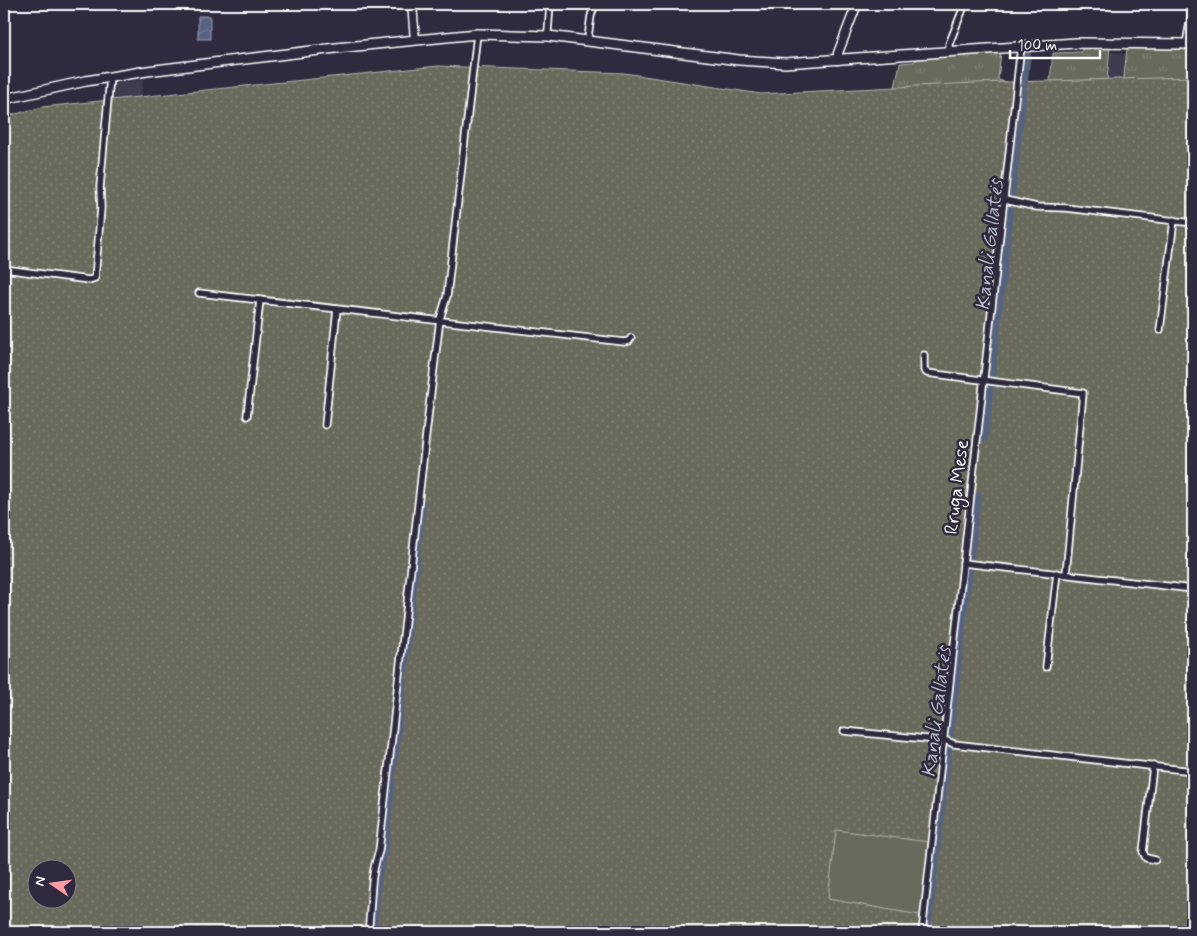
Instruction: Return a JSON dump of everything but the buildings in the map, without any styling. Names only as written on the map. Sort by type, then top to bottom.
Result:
[{"type":"main road","points":[[4,100],[110,77],[483,30],[548,32],[661,50]]},
{"type":"main road","points":[[415,38],[476,34],[520,34],[753,61],[800,63],[1090,42],[1190,44]]},
{"type":"street","points":[[412,4],[415,38]]},
{"type":"street","points":[[548,32],[550,4]]},
{"type":"street","points":[[588,37],[591,16],[596,4]]},
{"type":"street","points":[[838,60],[838,53],[857,4]]},
{"type":"street","points":[[949,51],[949,44],[965,4]]},
{"type":"street","points":[[1190,44],[1193,6]]},
{"type":"street","points":[[368,932],[372,896],[371,876],[379,851],[440,320],[447,296],[476,34]]},
{"type":"street","name":"Rruga Mese","points":[[922,932],[1007,201],[1021,46]]},
{"type":"street","points":[[4,269],[89,280],[95,278],[101,208],[100,187],[110,77]]},
{"type":"street","points":[[1007,201],[1193,223]]},
{"type":"street","points":[[1160,330],[1174,220]]},
{"type":"street","points":[[199,293],[624,342],[629,341],[631,338]]},
{"type":"street","points":[[248,416],[260,300]]},
{"type":"street","points":[[325,425],[338,309]]},
{"type":"street","points":[[924,355],[924,370],[927,373],[1083,393],[1066,574]]},
{"type":"street","points":[[966,563],[1193,589]]},
{"type":"street","points":[[1046,667],[1057,573]]},
{"type":"street","points":[[844,731],[945,741],[954,744],[1193,771]]},
{"type":"street","points":[[1153,766],[1143,852],[1146,858],[1155,860]]},
{"type":"shaded area","points":[[1111,52],[1126,54],[1117,148],[1104,116]]},
{"type":"shaded area","points":[[143,79],[135,155],[105,151],[111,87],[113,84]]},
{"type":"green space","points":[[1082,47],[1110,47],[1104,116],[1037,202],[1053,53],[1082,52]]},
{"type":"green space","points":[[1127,48],[1193,50],[1193,114],[1110,208]]},
{"type":"green space","points":[[1001,52],[998,80],[1015,84],[875,184],[900,63],[913,62],[918,59]]},
{"type":"green space","points":[[438,66],[624,73],[761,94],[974,83],[1193,77],[1193,932],[4,932],[4,117],[42,107]]},
{"type":"green space","points":[[836,830],[929,842],[920,915],[828,899]]},
{"type":"water","points":[[198,16],[210,16],[210,39],[198,39]]},
{"type":"waterway","name":"Kanali Gallatës","points":[[985,440],[1028,53]]},
{"type":"waterway","name":"Kanali Gallatës","points":[[928,932],[978,495]]},
{"type":"waterway","points":[[374,932],[379,876],[385,850],[423,503]]}]
